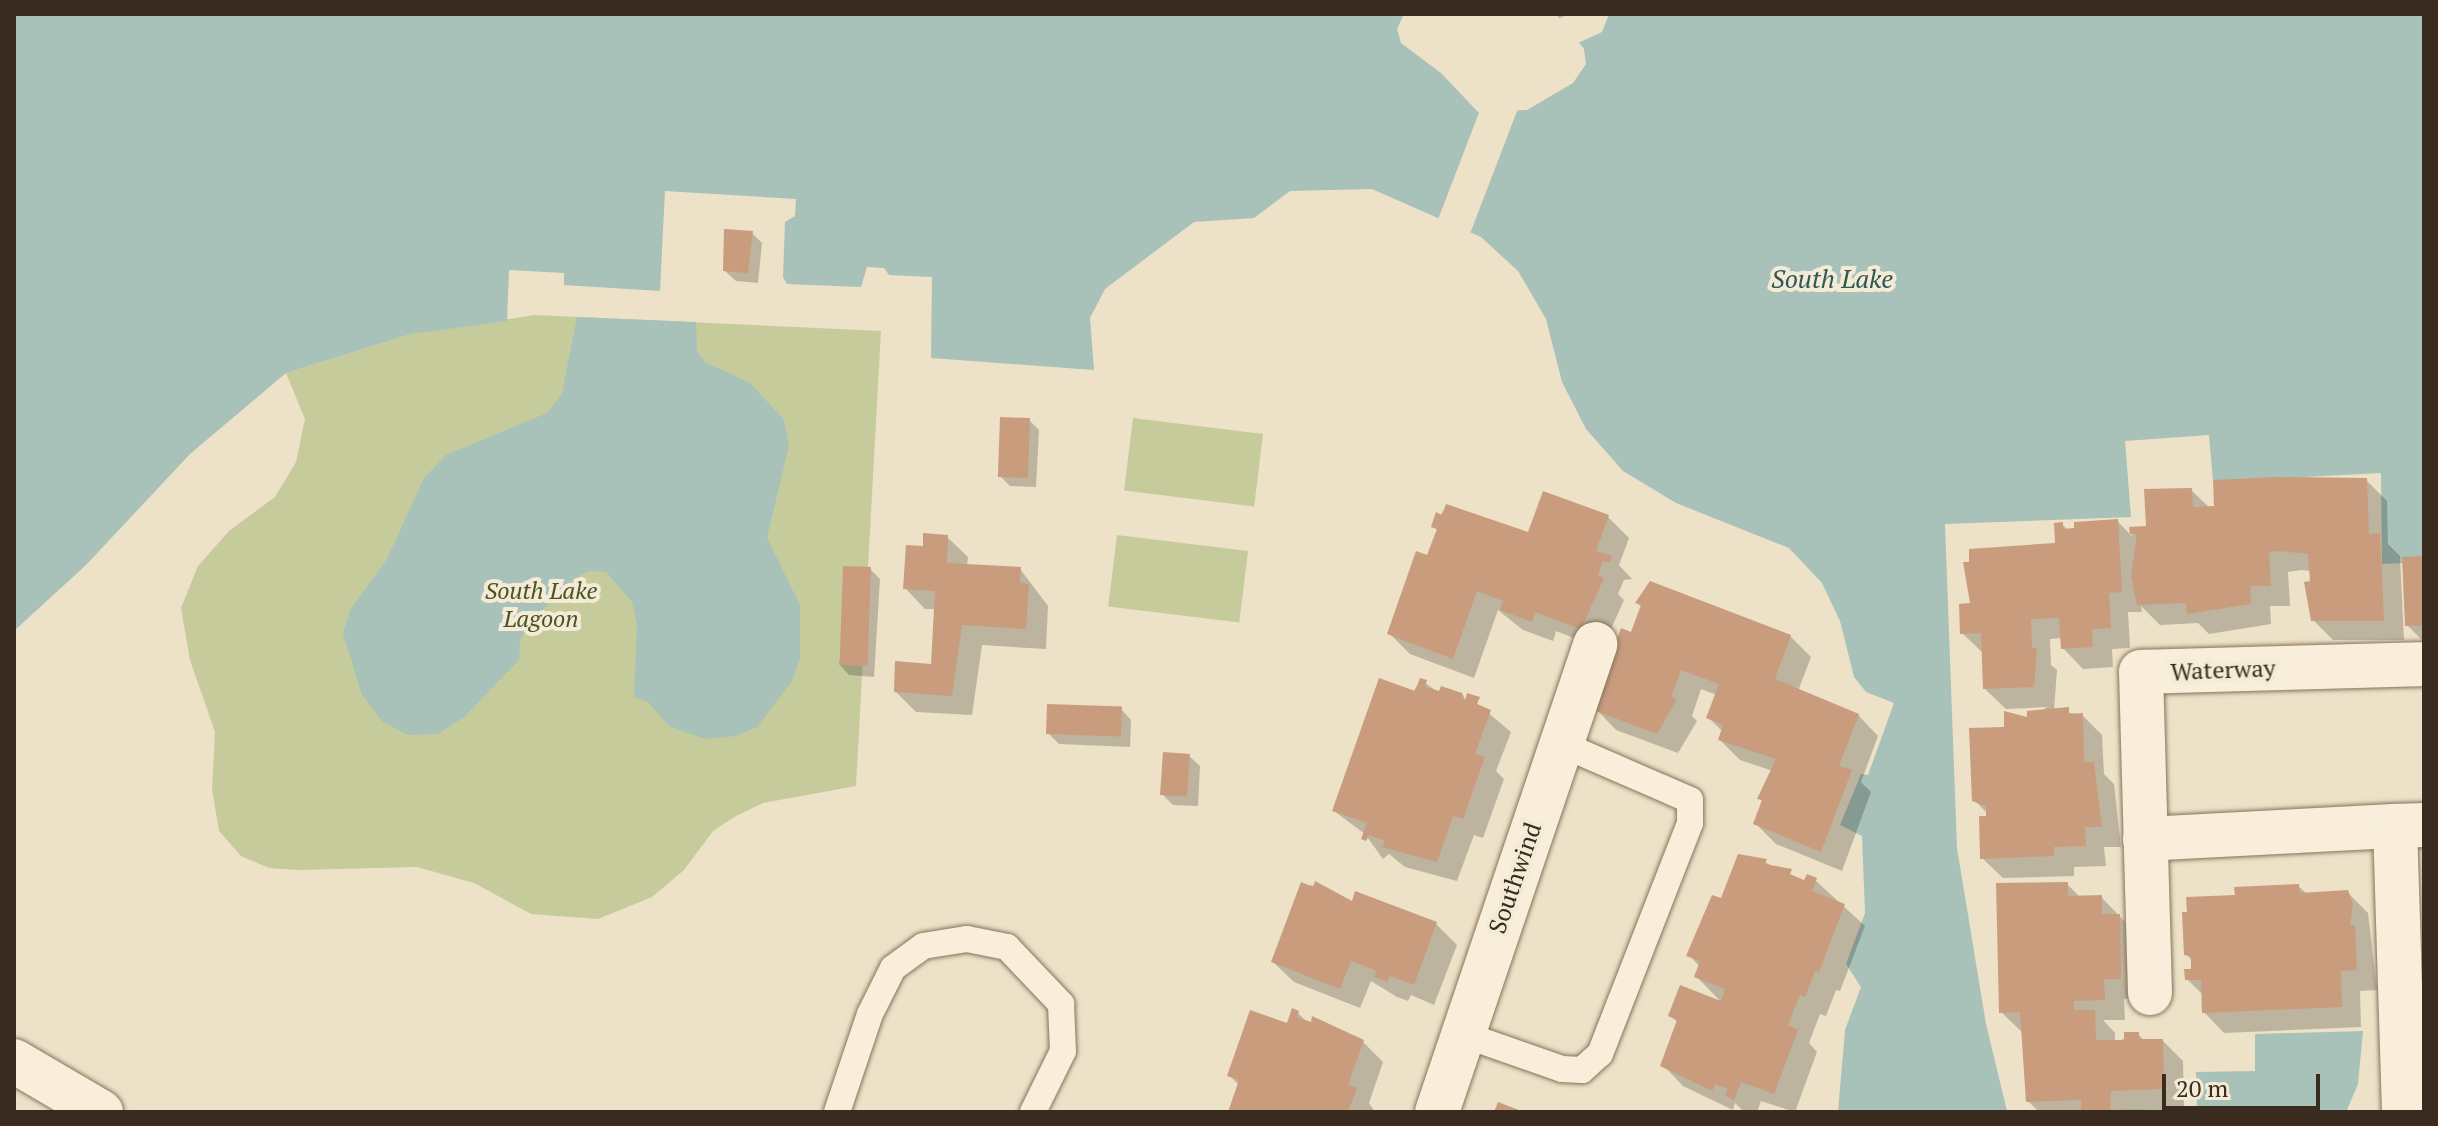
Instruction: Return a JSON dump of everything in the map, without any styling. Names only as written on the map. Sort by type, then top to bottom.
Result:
[{"type":"street","name":"Southwind","points":[[1437,1112],[1595,644]]},
{"type":"street","name":"Waterway","points":[[2150,993],[2141,672],[2424,664]]},
{"type":"street","points":[[2145,839],[2409,826],[2404,1112]]},
{"type":"street","points":[[14,1061],[101,1112]]},
{"type":"street","points":[[2412,1112],[2424,1112]]},
{"type":"lane","points":[[1462,1034],[1562,1069],[1582,1070],[1600,1054],[1690,823],[1690,800],[1561,744]]},
{"type":"lane","points":[[837,1112],[870,1014],[893,968],[923,946],[967,939],[1007,947],[1061,1004],[1063,1051],[1033,1112]]},
{"type":"green space","name":"South Lake Lagoon","points":[[535,315],[881,331],[856,786],[763,803],[736,816],[713,831],[684,870],[652,897],[598,919],[531,914],[474,883],[417,867],[298,870],[269,868],[241,856],[219,831],[212,789],[215,732],[190,660],[181,608],[198,566],[229,531],[275,497],[296,462],[305,419],[286,373],[411,334]]},
{"type":"green space","points":[[1133,418],[1263,434],[1254,506],[1124,490]]},
{"type":"green space","points":[[1117,535],[1248,551],[1239,623],[1108,606]]},
{"type":"water","name":"South Lake","points":[[14,14],[1404,14],[1397,29],[1401,43],[1441,73],[1478,112],[1527,110],[1573,83],[1586,64],[1584,49],[1556,14],[2424,14],[2424,562],[2382,564],[2381,473],[2213,482],[2209,435],[2125,441],[2131,517],[1945,524],[1957,848],[1986,1024],[2007,1111],[2197,1109],[2196,1072],[2255,1071],[2255,1034],[2363,1031],[2358,1084],[2346,1112],[1838,1112],[1845,1030],[1861,987],[1846,964],[1865,913],[1862,836],[1840,825],[1861,774],[1868,775],[1894,703],[1866,692],[1854,677],[1840,621],[1822,583],[1789,548],[1676,503],[1623,471],[1586,429],[1562,382],[1546,319],[1518,271],[1481,237],[1372,189],[1290,191],[1254,218],[1194,222],[1105,289],[1090,318],[1094,370],[931,358],[932,277],[889,275],[884,268],[867,267],[861,287],[787,284],[783,277],[785,222],[795,216],[796,199],[665,191],[660,291],[564,285],[564,273],[509,270],[507,321],[411,334],[286,373],[190,454],[86,565],[14,631]]},
{"type":"water","points":[[577,317],[696,322],[697,351],[705,362],[750,383],[784,420],[789,445],[767,538],[800,605],[800,659],[792,681],[757,727],[736,736],[705,739],[669,726],[648,702],[634,697],[637,624],[632,602],[606,572],[588,571],[567,584],[528,626],[520,640],[519,660],[464,717],[438,734],[408,735],[383,722],[362,695],[343,633],[350,610],[387,559],[424,478],[446,455],[547,413],[562,393]]},
{"type":"pier","points":[[1569,14],[1609,14],[1602,32],[1576,44],[1556,20]]},
{"type":"pier","points":[[1486,93],[1519,106],[1469,237],[1436,224]]},
{"type":"building","points":[[724,229],[753,231],[748,273],[723,271]]},
{"type":"building","points":[[1000,417],[1030,418],[1028,478],[998,477]]},
{"type":"building","points":[[2367,478],[2369,534],[2380,533],[2384,621],[2311,621],[2304,582],[2310,581],[2308,554],[2279,551],[2269,552],[2271,586],[2250,586],[2251,604],[2187,614],[2186,603],[2137,605],[2131,576],[2137,534],[2130,534],[2129,527],[2146,526],[2144,489],[2192,488],[2193,507],[2214,506],[2213,480]]},
{"type":"building","points":[[1543,491],[1609,515],[1596,551],[1612,556],[1610,563],[1603,561],[1598,575],[1604,578],[1581,629],[1535,612],[1532,622],[1500,610],[1503,601],[1477,591],[1453,659],[1387,634],[1416,551],[1427,555],[1437,529],[1431,527],[1436,512],[1442,515],[1446,504],[1528,532]]},
{"type":"building","points":[[2118,519],[2122,592],[2109,593],[2111,628],[2092,629],[2093,647],[2061,649],[2059,618],[2031,619],[2032,648],[2037,648],[2034,687],[1983,689],[1981,633],[1960,634],[1959,604],[1970,603],[1963,562],[1969,562],[1969,549],[2055,543],[2054,523],[2063,522],[2063,529],[2074,528],[2074,522]]},
{"type":"building","points":[[923,533],[948,535],[947,563],[1021,567],[1020,583],[1029,584],[1026,629],[962,625],[952,696],[894,692],[895,661],[931,664],[935,591],[903,589],[906,545],[923,546]]},
{"type":"building","points":[[2424,556],[2424,626],[2405,626],[2402,557]]},
{"type":"building","points":[[843,566],[871,567],[868,666],[840,665]]},
{"type":"building","points":[[1650,581],[1791,635],[1775,679],[1859,714],[1839,766],[1852,770],[1821,852],[1753,824],[1762,800],[1757,799],[1776,759],[1718,740],[1723,725],[1706,718],[1719,684],[1681,670],[1671,697],[1677,699],[1657,734],[1593,710],[1621,628],[1631,632],[1641,605],[1635,603]]},
{"type":"building","points":[[1379,678],[1415,691],[1420,678],[1427,680],[1425,687],[1439,691],[1441,686],[1462,693],[1465,700],[1467,693],[1480,697],[1477,704],[1491,710],[1475,754],[1485,757],[1463,819],[1453,816],[1437,862],[1382,847],[1385,841],[1369,835],[1366,841],[1361,839],[1367,823],[1332,811]]},
{"type":"building","points":[[1047,704],[1122,707],[1121,737],[1046,734]]},
{"type":"building","points":[[2069,707],[2069,714],[2083,713],[2084,762],[2094,762],[2102,827],[2085,827],[2086,846],[2054,847],[2054,856],[1980,859],[1979,816],[1986,816],[1986,806],[1972,801],[1969,728],[2004,727],[2004,711],[2027,717],[2027,711]]},
{"type":"building","points":[[1163,752],[1190,754],[1187,797],[1160,795]]},
{"type":"building","points":[[1738,854],[1767,859],[1765,864],[1792,869],[1790,874],[1804,880],[1807,874],[1817,878],[1812,891],[1845,904],[1819,972],[1815,971],[1805,997],[1800,995],[1788,1025],[1798,1030],[1774,1094],[1741,1082],[1734,1100],[1725,1096],[1728,1089],[1715,1084],[1712,1091],[1660,1066],[1677,1020],[1668,1016],[1680,985],[1721,1001],[1725,989],[1694,977],[1700,961],[1686,956],[1712,895],[1721,898]]},
{"type":"building","points":[[1315,881],[1352,901],[1355,891],[1437,922],[1414,985],[1390,976],[1387,982],[1374,977],[1377,971],[1351,961],[1340,989],[1271,962],[1301,882],[1313,887]]},
{"type":"building","points":[[2068,882],[2068,896],[2102,895],[2102,914],[2120,914],[2121,979],[2104,979],[2105,1000],[2074,1001],[2074,1010],[2095,1010],[2096,1040],[2124,1040],[2124,1032],[2139,1032],[2139,1039],[2163,1039],[2164,1089],[2111,1091],[2110,1111],[2081,1112],[2081,1100],[2026,1102],[2020,1012],[1999,1013],[1996,883]]},
{"type":"building","points":[[2299,884],[2300,893],[2348,890],[2353,904],[2350,925],[2355,925],[2357,970],[2341,971],[2342,1007],[2202,1013],[2201,980],[2185,980],[2184,969],[2191,969],[2191,956],[2184,955],[2182,912],[2187,912],[2186,897],[2235,895],[2234,887]]},
{"type":"building","points":[[1292,1008],[1299,1011],[1297,1017],[1311,1022],[1312,1016],[1364,1040],[1348,1085],[1357,1088],[1348,1112],[1228,1112],[1239,1080],[1227,1076],[1250,1010],[1287,1023]]},
{"type":"building","points":[[1498,1102],[1524,1112],[1494,1112]]}]
